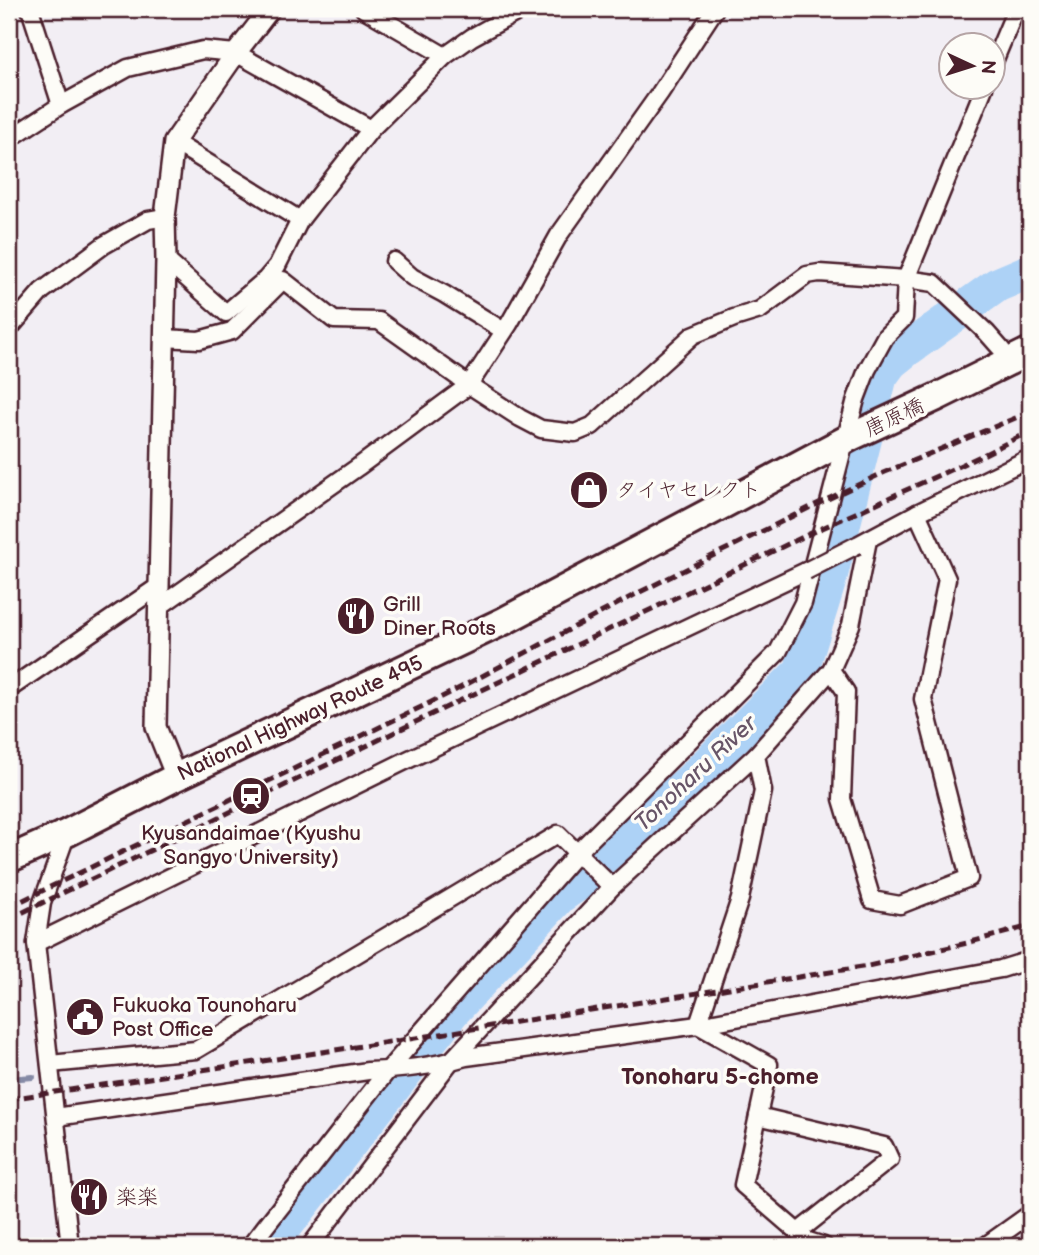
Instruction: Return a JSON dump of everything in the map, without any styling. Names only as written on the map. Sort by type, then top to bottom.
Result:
[{"type":"highway","name":"唐原橋","points":[[848,438],[1019,356]]},
{"type":"highway","name":"National Highway Route 495","points":[[9,859],[66,834],[176,777],[504,621],[848,438]]},
{"type":"street","points":[[30,9],[61,105]]},
{"type":"street","points":[[176,777],[156,727],[165,216],[174,142],[270,9]]},
{"type":"street","points":[[364,9],[445,56]]},
{"type":"street","points":[[166,261],[226,313],[266,279],[277,266],[300,220],[371,129],[445,56],[471,37],[523,9]]},
{"type":"street","points":[[159,607],[469,385],[504,331],[559,235],[660,93],[715,9]]},
{"type":"street","points":[[1006,32],[1016,9]]},
{"type":"street","points":[[9,139],[61,105],[128,68],[203,50],[236,53],[371,129]]},
{"type":"street","points":[[250,1246],[393,1069],[581,856],[778,652],[803,604],[856,399],[867,370],[886,337],[904,318],[906,279],[978,102]]},
{"type":"street","points":[[174,142],[300,220]]},
{"type":"street","points":[[9,329],[42,291],[95,251],[148,220],[165,216]]},
{"type":"street","points":[[394,261],[412,277],[504,331]]},
{"type":"street","points":[[164,338],[199,340],[232,331],[283,280],[334,320],[379,321],[520,418],[541,429],[575,433],[593,426],[693,335],[760,310],[807,275],[819,273],[906,279],[934,284],[1002,350],[1019,356]]},
{"type":"street","points":[[36,943],[403,762],[806,571],[1030,457]]},
{"type":"street","points":[[831,670],[846,692],[842,799],[872,900],[900,905],[969,878],[923,699],[947,579],[917,513]]},
{"type":"street","points":[[310,1246],[444,1062],[608,884],[756,755],[831,670],[850,625],[862,542]]},
{"type":"street","points":[[9,689],[159,586]]},
{"type":"street","points":[[698,1025],[740,900],[763,791],[756,755]]},
{"type":"street","points":[[66,834],[42,903],[36,943],[70,1246]]},
{"type":"street","points":[[50,1064],[196,1050],[558,834],[608,884]]},
{"type":"street","points":[[56,1117],[698,1025],[988,972],[1030,960]]},
{"type":"street","points":[[698,1025],[769,1065],[743,1185],[808,1241],[824,1246]]},
{"type":"street","points":[[758,1116],[884,1146],[891,1158],[798,1232]]},
{"type":"street","points":[[985,1246],[1030,1213]]},
{"type":"waterway","name":"Tonoharu River","points":[[270,1246],[452,1012],[560,896],[579,883],[599,861],[693,778],[801,671],[830,577],[880,377],[891,362],[906,350],[997,285],[1030,271]]},
{"type":"waterway","points":[[9,1079],[33,1077]]},
{"type":"railway","points":[[9,907],[452,692],[640,592],[813,506],[883,473],[1030,412]]},
{"type":"railway","points":[[9,919],[457,702],[1030,431]]},
{"type":"railway","points":[[9,1099],[868,966],[1030,926]]},
{"type":"place","name":"タイヤセレクト","points":[[589,490]]},
{"type":"place","name":"Grill Diner Roots","points":[[356,616]]},
{"type":"place","name":"Kyusandaimae (Kyushu Sangyo University)","points":[[251,796]]},
{"type":"place","name":"Fukuoka Tounoharu Post Office","points":[[85,1017]]},
{"type":"place","name":"楽楽","points":[[89,1197]]},
{"type":"district","name":"Tonoharu 5-chome","points":[[720,1076]]}]
